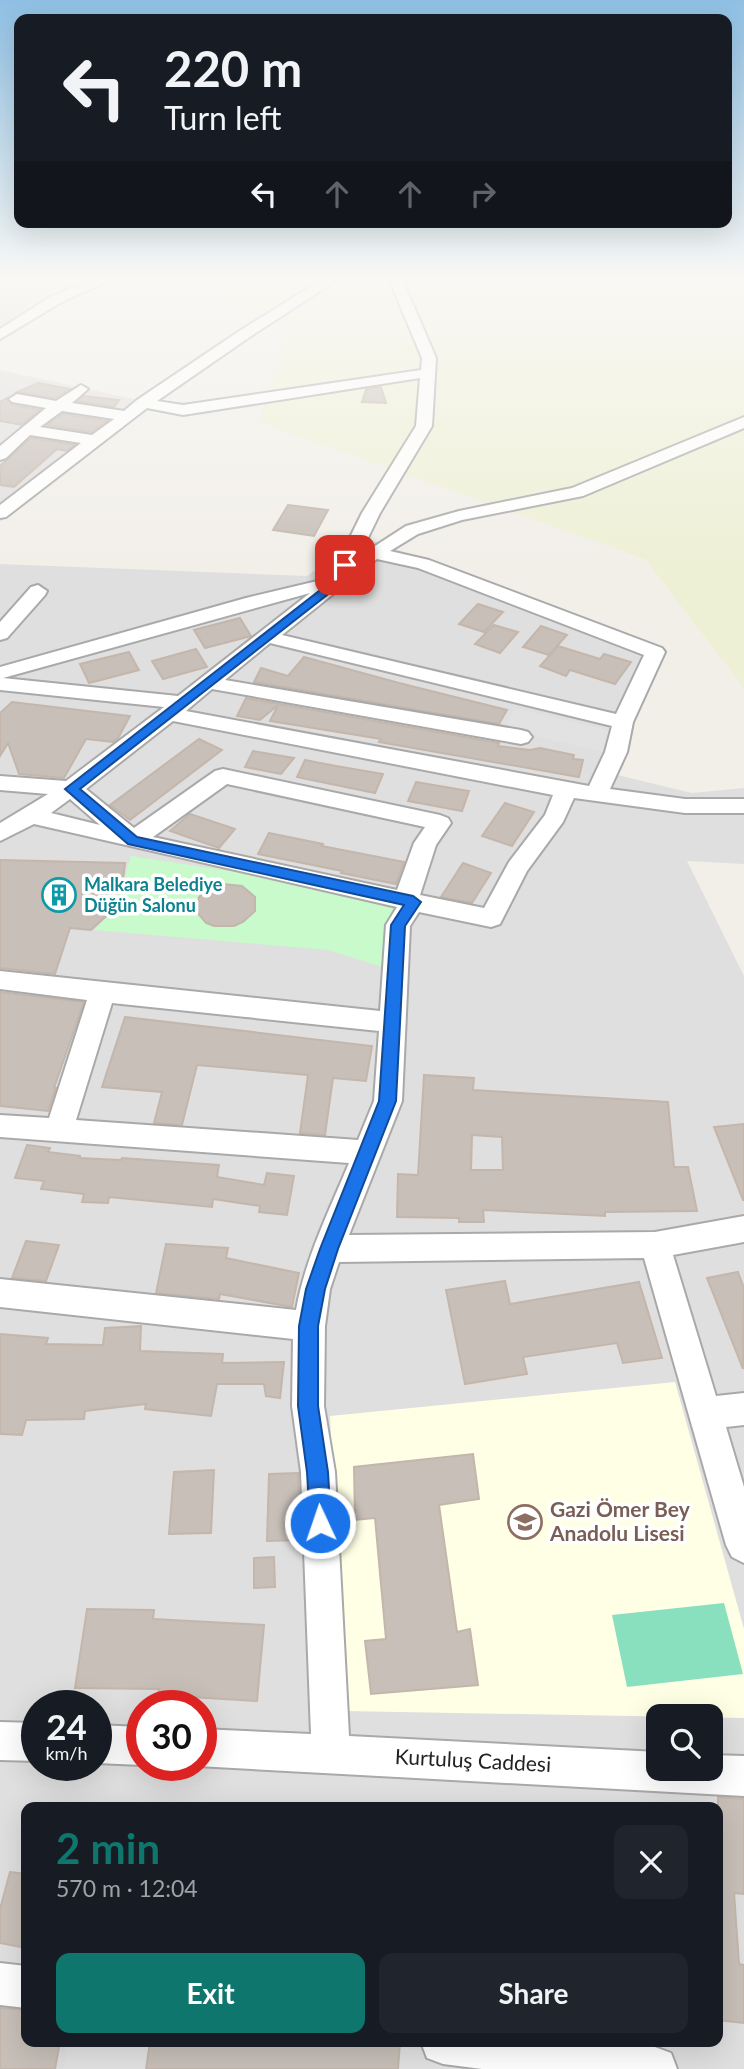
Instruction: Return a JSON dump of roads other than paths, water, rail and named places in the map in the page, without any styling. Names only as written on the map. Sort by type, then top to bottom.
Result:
[{"type":"street","points":[[0,513],[142,403],[183,376]]},
{"type":"street","points":[[142,403],[183,410],[410,376]]},
{"type":"street","points":[[363,551],[371,513],[424,426],[427,376]]},
{"type":"street","points":[[0,455],[26,429],[81,389]]},
{"type":"street","points":[[17,398],[125,416]]},
{"type":"street","points":[[0,833],[72,789],[178,708],[337,582],[363,551],[412,530],[459,516],[577,492],[744,422]]},
{"type":"street","points":[[26,429],[95,440]]},
{"type":"street","points":[[0,488],[26,492]]},
{"type":"street","points":[[363,551],[423,564],[655,652],[624,722],[616,752],[596,794]]},
{"type":"street","points":[[0,673],[53,661],[289,591],[337,582]]},
{"type":"street","points":[[0,634],[38,591]]},
{"type":"street","points":[[268,637],[506,696],[624,722]]},
{"type":"street","points":[[210,683],[521,737]]},
{"type":"street","points":[[0,684],[178,708],[566,790],[685,806],[744,806]]},
{"type":"street","points":[[133,840],[222,776],[440,823],[425,843],[410,901],[398,925],[388,1101],[329,1249],[315,1289],[309,1326],[308,1406],[318,1472],[331,1753]]},
{"type":"street","points":[[0,783],[72,789],[133,840]]},
{"type":"street","points":[[30,816],[491,918],[517,868],[555,817],[566,790]]},
{"type":"street","points":[[0,980],[393,1022]]},
{"type":"street","points":[[58,1132],[102,992]]},
{"type":"street","points":[[0,1126],[368,1153]]},
{"type":"street","points":[[329,1249],[655,1245],[744,1229]]},
{"type":"street","points":[[655,1245],[744,1545]]},
{"type":"street","points":[[0,1293],[309,1326]]},
{"type":"street","points":[[705,1413],[744,1409]]},
{"type":"street","name":"Kurtuluş Caddesi","points":[[217,1749],[744,1776]]},
{"type":"street","points":[[0,1984],[21,1986]]},
{"type":"street","points":[[474,2047],[586,2065],[655,2069]]},
{"type":"place","name":"Malkara Belediye Düğün Salonu","points":[[59,895]]},
{"type":"place","name":"Gazi Ömer Bey Anadolu Lisesi","points":[[525,1522]]}]
